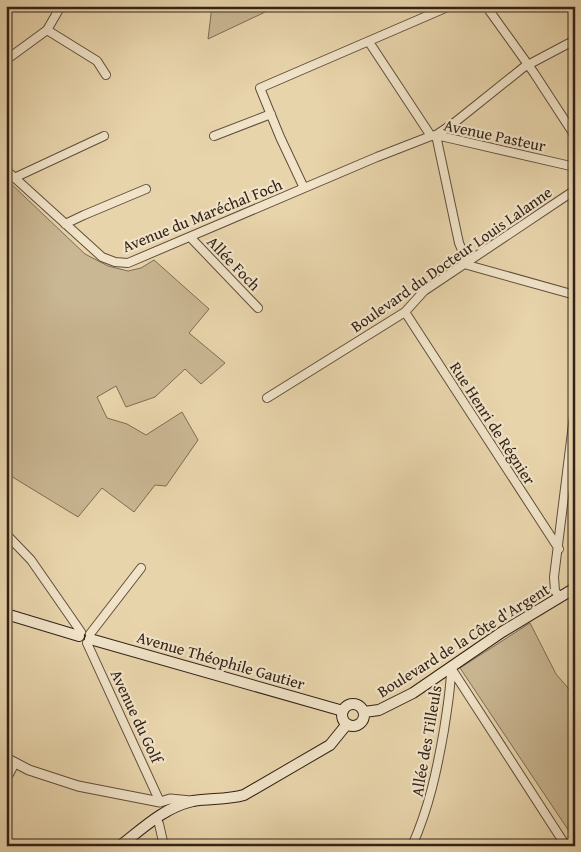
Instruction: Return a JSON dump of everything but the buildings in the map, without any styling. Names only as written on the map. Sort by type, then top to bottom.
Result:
[{"type":"main road","name":"Boulevard de la Côte d'Argent","points":[[364,712],[379,710],[413,693],[502,632],[575,588]]},
{"type":"main road","name":"Avenue Théophile Gautier","points":[[6,614],[343,711]]},
{"type":"main road","points":[[354,704],[360,706],[364,712],[364,718],[361,723],[353,726],[347,724],[343,718],[343,711],[347,706],[354,704]]},
{"type":"main road","points":[[120,846],[156,818],[179,805],[194,801],[233,798],[244,795],[330,745],[347,724]]},
{"type":"street","points":[[6,60],[47,30],[61,6]]},
{"type":"street","points":[[304,188],[260,88],[450,6]]},
{"type":"street","points":[[486,6],[575,136]]},
{"type":"street","points":[[47,30],[97,61],[106,75]]},
{"type":"street","name":"Avenue du Maréchal Foch","points":[[6,170],[102,257],[115,262],[128,263],[304,188],[433,136],[528,65],[575,40]]},
{"type":"street","name":"Avenue Pasteur","points":[[369,42],[433,136],[575,167]]},
{"type":"street","points":[[214,136],[271,114]]},
{"type":"street","points":[[14,178],[104,136]]},
{"type":"street","points":[[433,136],[465,263],[575,295]]},
{"type":"street","points":[[66,224],[84,214],[146,189]]},
{"type":"street","name":"Boulevard du Docteur Louis Lalanne","points":[[267,398],[405,312],[424,291],[575,190]]},
{"type":"street","name":"Allée Foch","points":[[190,237],[258,308]]},
{"type":"street","name":"Rue Henri de Régnier","points":[[405,312],[559,549]]},
{"type":"street","points":[[560,597],[555,590],[554,577],[572,452],[575,408]]},
{"type":"street","name":"Avenue du Golf","points":[[6,534],[30,560],[85,637],[160,802]]},
{"type":"street","points":[[85,637],[93,632],[141,568]]},
{"type":"street","points":[[60,630],[68,623],[70,617]]},
{"type":"street","points":[[451,668],[566,846]]},
{"type":"street","name":"Allée des Tilleuls","points":[[412,846],[429,804],[438,770],[452,684],[451,668]]},
{"type":"street","points":[[6,780],[9,761],[78,786],[160,802],[170,799],[194,801]]},
{"type":"street","points":[[160,802],[165,812]]},
{"type":"street","points":[[156,818],[164,846]]},
{"type":"shaded area","points":[[212,6],[278,6],[208,39]]},
{"type":"shaded area","points":[[6,179],[85,254],[108,266],[128,271],[141,268],[154,260],[209,309],[189,333],[225,363],[201,384],[185,369],[155,397],[126,407],[116,386],[97,397],[107,418],[127,424],[146,435],[182,412],[198,440],[166,486],[155,485],[134,512],[102,488],[78,517],[6,473]]},
{"type":"shaded area","points":[[530,623],[556,674],[575,696],[575,840],[460,668]]}]
